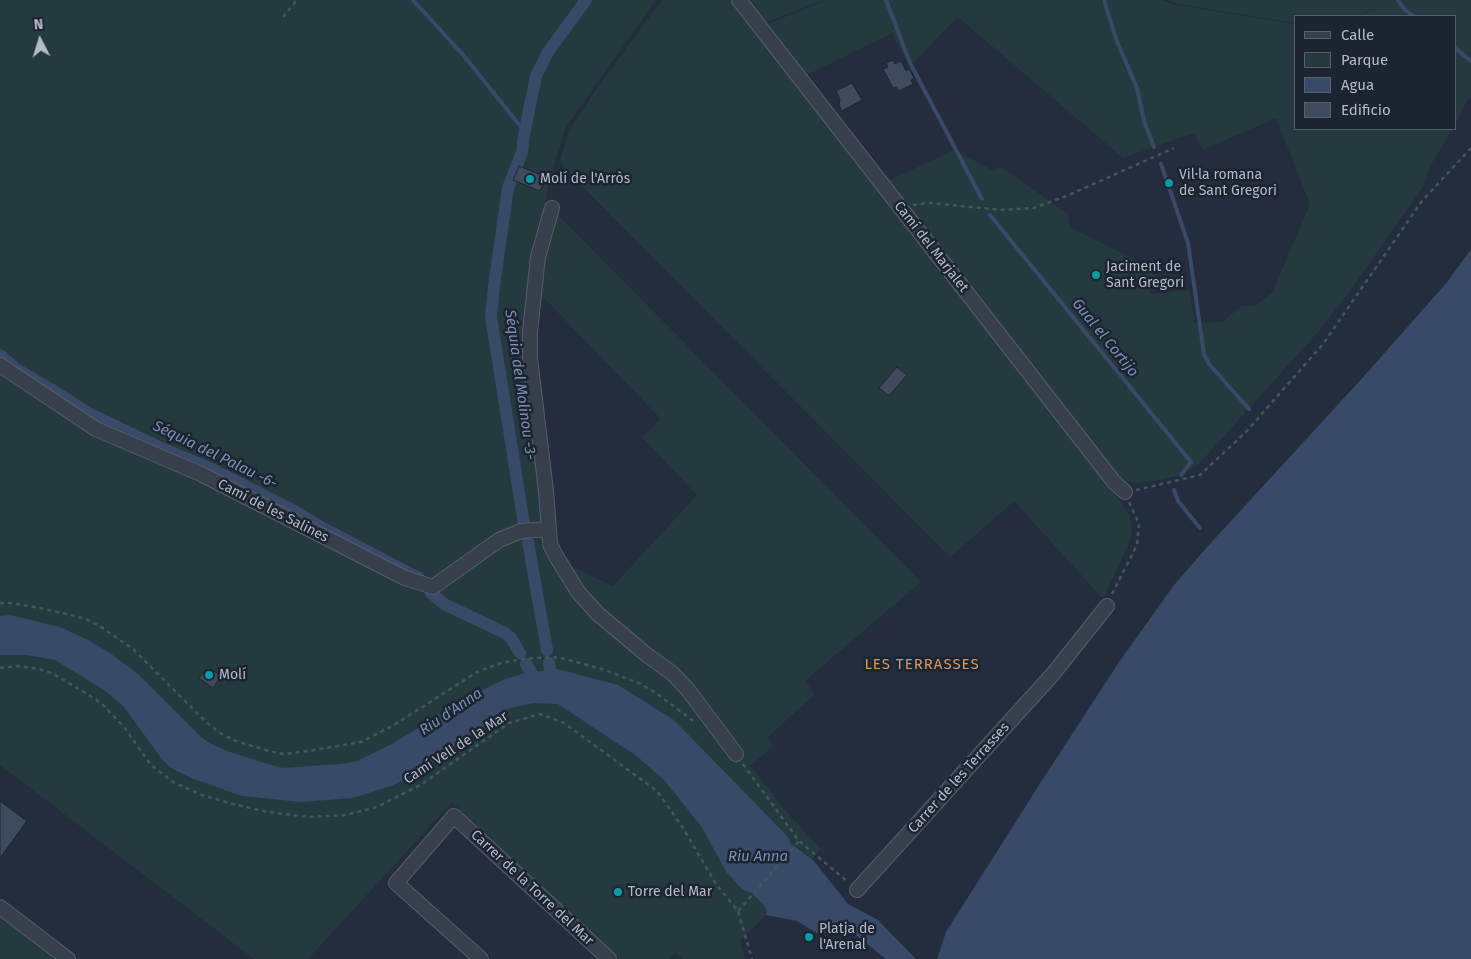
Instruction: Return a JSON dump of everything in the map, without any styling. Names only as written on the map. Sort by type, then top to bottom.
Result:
[{"type":"street","name":"Camí del Marjalet","points":[[739,0],[1114,482],[1125,492]]},
{"type":"street","points":[[552,208],[538,257],[530,341],[530,358],[550,544],[578,592],[598,614],[647,655],[672,672],[688,690],[736,754]]},
{"type":"street","name":"Camí de les Salines","points":[[0,365],[96,429],[201,474],[406,578],[434,587],[499,540],[521,531],[549,529]]},
{"type":"street","name":"Carrer de les Terrasses","points":[[858,890],[1053,674],[1107,606]]},
{"type":"street","name":"Carrer de la Torre del Mar","points":[[482,959],[396,883],[454,816],[609,959]]},
{"type":"street","points":[[0,907],[68,959]]},
{"type":"path","points":[[283,18],[297,0]]},
{"type":"path","points":[[899,206],[930,203],[1002,210],[1034,208],[1071,194],[1174,148]]},
{"type":"path","points":[[1107,606],[1136,545],[1139,524],[1125,492],[1200,475],[1246,432],[1323,344],[1422,201],[1471,148]]},
{"type":"path","points":[[0,603],[40,608],[83,618],[98,625],[133,649],[220,733],[236,741],[283,754],[361,742],[394,725],[477,672],[501,663],[551,657],[561,658],[602,670],[640,684],[656,693],[700,726]]},
{"type":"path","name":"Camí Vell de la Mar","points":[[0,668],[18,666],[52,673],[92,697],[103,705],[124,727],[151,765],[172,782],[202,795],[233,804],[268,812],[309,817],[346,816],[377,807],[422,784],[509,723],[540,714],[564,723],[657,791],[683,828],[716,884],[738,911]]},
{"type":"path","points":[[736,754],[799,841],[858,890]]},
{"type":"path","points":[[752,959],[738,911],[799,841]]},
{"type":"green space","points":[[0,0],[656,0],[566,127],[547,192],[529,331],[529,359],[548,539],[537,541],[577,595],[607,629],[681,688],[714,729],[747,761],[683,676],[599,612],[581,592],[566,564],[613,586],[697,495],[642,437],[661,419],[542,296],[552,209],[921,582],[805,681],[815,694],[768,737],[773,746],[751,765],[749,764],[791,817],[821,849],[767,910],[766,915],[740,941],[745,959],[682,959],[675,952],[670,959],[618,959],[452,802],[308,959],[254,959],[0,765]]},
{"type":"green space","points":[[662,0],[729,0],[825,120],[1121,502],[1130,516],[1132,533],[1103,599],[1014,501],[950,557],[563,167],[560,160],[571,128],[596,89]]},
{"type":"green space","points":[[743,0],[825,0],[761,24]]},
{"type":"green space","points":[[827,0],[1161,0],[1176,5],[1294,24],[1294,130],[1451,130],[1431,165],[1423,187],[1347,295],[1318,332],[1197,466],[1176,476],[1159,480],[1139,483],[1123,481],[1103,458],[888,181],[954,150],[994,171],[1001,167],[1068,214],[1070,227],[1158,271],[1150,294],[1190,290],[1194,323],[1222,322],[1242,306],[1256,305],[1272,293],[1310,204],[1276,118],[1203,150],[1194,133],[1123,158],[958,17],[910,66],[892,33],[805,76],[765,25]]},
{"type":"green space","points":[[1167,0],[1471,0],[1471,99],[1468,99],[1456,123],[1456,15],[1362,15],[1386,1],[1360,15],[1294,15],[1294,23],[1177,4]]},
{"type":"green space","points":[[0,913],[59,959],[0,959]]},
{"type":"water","points":[[1471,249],[1471,959],[937,959],[946,932],[1039,785],[1119,662],[1174,585],[1366,374],[1448,281]]},
{"type":"water","name":"Riu Anna","points":[[10,615],[60,627],[88,640],[110,653],[139,675],[209,743],[230,752],[281,768],[341,764],[357,761],[392,744],[470,696],[503,680],[525,673],[557,669],[618,685],[674,720],[789,838],[790,843],[814,861],[848,904],[878,920],[916,959],[886,959],[843,925],[820,935],[797,921],[766,915],[767,910],[763,904],[752,893],[743,890],[727,873],[701,826],[664,780],[638,757],[558,704],[534,703],[509,708],[417,774],[391,786],[353,798],[301,802],[242,796],[191,778],[171,768],[161,758],[124,707],[104,690],[55,660],[27,655],[0,655],[0,616]]},
{"type":"building","points":[[893,60],[895,64],[901,61],[906,71],[909,69],[914,78],[911,80],[913,84],[899,91],[896,87],[893,88],[883,69],[888,67],[886,63]]},
{"type":"building","points":[[852,83],[862,100],[842,111],[839,105],[840,99],[836,91]]},
{"type":"building","name":"Molí de l'Arròs","points":[[519,166],[546,177],[540,191],[513,180]]},
{"type":"building","points":[[897,367],[907,375],[889,396],[879,388]]},
{"type":"building","name":"Molí","points":[[208,667],[221,676],[213,688],[199,678]]},
{"type":"building","points":[[0,801],[27,821],[0,858]]},
{"type":"building","name":"Torre del Mar","points":[[622,885],[624,896],[614,898],[612,887]]},
{"type":"waterway","points":[[413,0],[464,56],[521,127],[524,135]]},
{"type":"waterway","name":"Séquia del Molinou -3-","points":[[524,524],[491,317],[494,286],[508,188],[522,152],[536,76],[548,52],[586,0]]},
{"type":"waterway","name":"Gual el Cortijo","points":[[886,0],[910,63],[982,199]]},
{"type":"waterway","points":[[1104,0],[1116,39],[1137,88],[1144,121],[1154,147]]},
{"type":"waterway","points":[[1398,0],[1405,10],[1412,15]]},
{"type":"waterway","points":[[1456,49],[1471,61]]},
{"type":"waterway","points":[[1161,164],[1188,243],[1204,354],[1209,364],[1249,409]]},
{"type":"waterway","name":"Gual el Cortijo","points":[[990,215],[1191,462],[1181,475]]},
{"type":"waterway","name":"Séquia del Palau -6-","points":[[0,355],[16,369],[86,412],[159,447],[212,469],[419,578]]},
{"type":"waterway","points":[[1174,490],[1178,501],[1200,528]]},
{"type":"waterway","name":"Séquia del Molinou -3-","points":[[528,542],[547,650]]},
{"type":"waterway","name":"Séquia del Palau -6-","points":[[431,593],[444,604],[505,633],[511,638],[520,653]]},
{"type":"waterway","name":"Séquia del Molinou -3-","points":[[549,663],[553,685]]},
{"type":"waterway","name":"Séquia del Palau -6-","points":[[526,664],[539,685]]},
{"type":"place","name":"Molí de l'Arròs","points":[[530,179]]},
{"type":"place","name":"Vil·la romana de Sant Gregori","points":[[1169,183]]},
{"type":"place","name":"Jaciment de Sant Gregori","points":[[1096,275]]},
{"type":"place","name":"Molí","points":[[209,675]]},
{"type":"place","name":"Torre del Mar","points":[[618,892]]},
{"type":"place","name":"Platja de l'Arenal","points":[[809,937]]},
{"type":"district","name":"LES TERRASSES","points":[[922,665]]},
{"type":"water label","name":"Riu d'Anna","points":[[451,712]]}]
